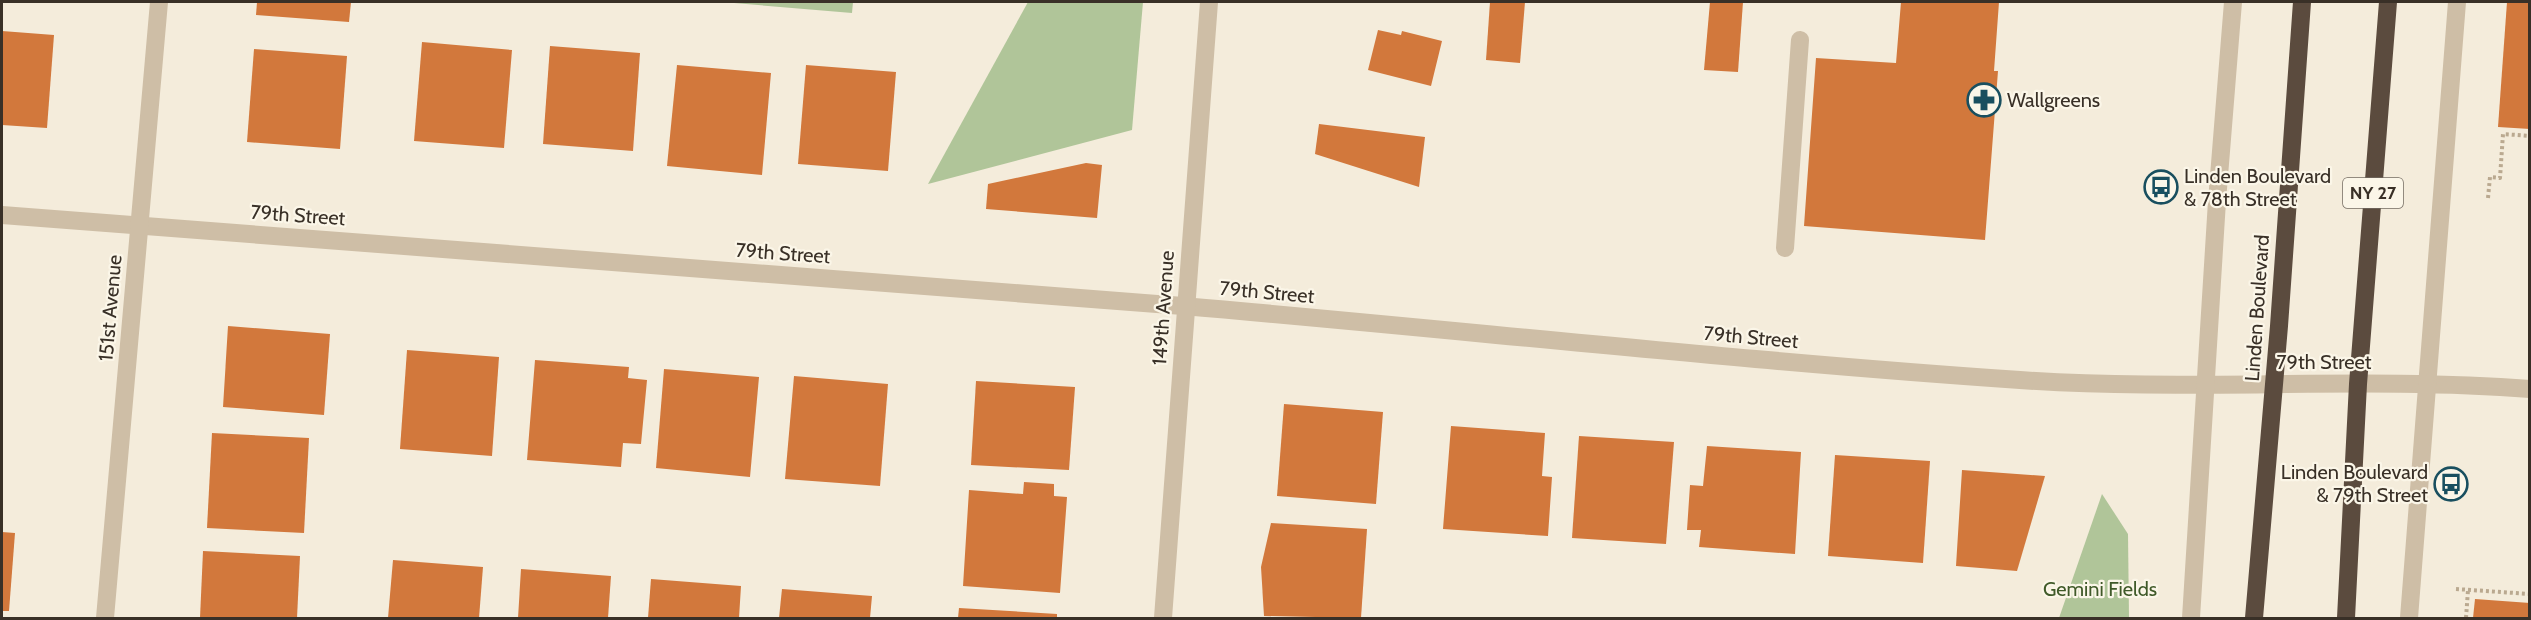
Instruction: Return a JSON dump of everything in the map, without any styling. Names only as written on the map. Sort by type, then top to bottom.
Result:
[{"type":"highway","name":"Linden Boulevard","points":[[2254,618],[2302,2]]},
{"type":"highway","name":"NY 27","points":[[2346,618],[2358,384],[2388,2]]},
{"type":"street","name":"151st Avenue","points":[[105,618],[159,2]]},
{"type":"street","name":"149th Avenue","points":[[1163,618],[1209,2]]},
{"type":"street","points":[[2191,618],[2205,385],[2233,2]]},
{"type":"street","points":[[2409,618],[2457,2]]},
{"type":"street","points":[[1785,248],[1800,40]]},
{"type":"street","name":"79th Street","points":[[2,215],[1186,306],[1772,362],[2097,385],[2428,384],[2529,389]]},
{"type":"path","points":[[2488,198],[2490,177],[2500,178],[2503,134],[2529,136]]},
{"type":"path","points":[[2456,589],[2529,594]]},
{"type":"path","points":[[2466,618],[2468,590]]},
{"type":"green space","points":[[722,2],[853,2],[852,13]]},
{"type":"green space","points":[[1028,2],[1143,2],[1132,130],[928,184]]},
{"type":"green space","name":"Gemini Fields","points":[[2102,494],[2128,534],[2129,618],[2059,618]]},
{"type":"building","points":[[257,2],[351,2],[349,22],[256,15]]},
{"type":"building","points":[[1490,2],[1525,2],[1520,63],[1486,60]]},
{"type":"building","points":[[1710,2],[1743,2],[1738,72],[1704,70]]},
{"type":"building","points":[[1901,2],[1999,2],[1994,71],[1998,71],[1985,240],[1804,226],[1816,58],[1896,63]]},
{"type":"building","points":[[2507,2],[2530,2],[2530,129],[2498,127]]},
{"type":"building","points":[[1378,30],[1401,35],[1402,31],[1442,41],[1431,86],[1368,70]]},
{"type":"building","points":[[2,31],[54,35],[47,128],[2,125]]},
{"type":"building","points":[[422,42],[512,50],[504,148],[414,141]]},
{"type":"building","points":[[550,46],[640,53],[633,151],[543,144]]},
{"type":"building","points":[[254,49],[347,56],[340,149],[247,142]]},
{"type":"building","points":[[677,65],[771,73],[762,175],[667,166]]},
{"type":"building","points":[[806,65],[896,72],[888,171],[798,164]]},
{"type":"building","points":[[1319,124],[1425,137],[1419,187],[1315,154]]},
{"type":"building","points":[[1086,163],[1102,165],[1097,218],[986,209],[988,184]]},
{"type":"building","points":[[228,326],[330,334],[324,415],[223,407]]},
{"type":"building","points":[[407,350],[499,357],[492,456],[400,449]]},
{"type":"building","points":[[535,360],[629,367],[628,378],[647,380],[641,444],[623,443],[621,467],[527,460]]},
{"type":"building","points":[[664,369],[759,377],[750,477],[656,468]]},
{"type":"building","points":[[794,376],[888,384],[880,486],[785,479]]},
{"type":"building","points":[[976,381],[1075,387],[1069,470],[971,465]]},
{"type":"building","points":[[1284,404],[1383,412],[1376,504],[1277,496]]},
{"type":"building","points":[[1451,426],[1545,433],[1542,476],[1552,477],[1548,536],[1443,529]]},
{"type":"building","points":[[212,433],[309,438],[304,533],[207,528]]},
{"type":"building","points":[[1579,436],[1674,442],[1666,544],[1572,538]]},
{"type":"building","points":[[1707,446],[1801,452],[1795,554],[1699,547],[1701,530],[1687,530],[1690,485],[1703,486]]},
{"type":"building","points":[[1835,455],[1930,461],[1923,563],[1828,556]]},
{"type":"building","points":[[1962,470],[2045,476],[2017,571],[1956,566]]},
{"type":"building","points":[[1024,482],[1054,484],[1054,496],[1067,497],[1060,593],[963,586],[969,490],[1023,494]]},
{"type":"building","points":[[1271,523],[1367,529],[1361,618],[1264,616],[1261,567]]},
{"type":"building","points":[[2,532],[15,533],[9,611],[2,611]]},
{"type":"building","points":[[203,551],[300,556],[297,618],[200,618]]},
{"type":"building","points":[[393,560],[483,567],[479,618],[388,618]]},
{"type":"building","points":[[521,569],[611,576],[608,618],[518,618]]},
{"type":"building","points":[[651,579],[741,586],[739,618],[648,618]]},
{"type":"building","points":[[782,589],[872,596],[870,618],[779,618]]},
{"type":"building","points":[[2475,599],[2530,603],[2530,618],[2473,618]]},
{"type":"building","points":[[959,608],[1057,614],[1057,618],[958,618]]},
{"type":"place","name":"Wallgreens","points":[[1984,100]]},
{"type":"place","name":"Linden Boulevard & 78th Street","points":[[2161,187]]},
{"type":"place","name":"Linden Boulevard & 79th Street","points":[[2451,484]]}]
